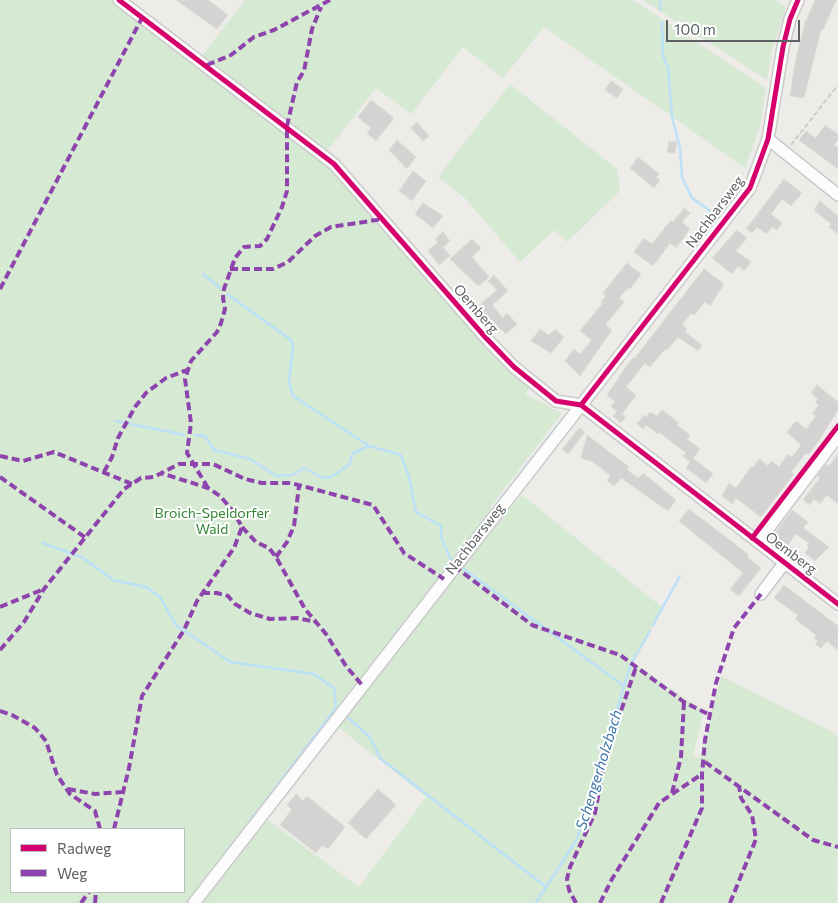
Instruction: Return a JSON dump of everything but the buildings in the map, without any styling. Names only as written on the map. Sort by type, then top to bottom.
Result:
[{"type":"street","name":"Oemberg","points":[[119,0],[334,164],[486,338],[514,367],[556,401],[581,405],[838,604]]},
{"type":"street","name":"Nachbarsweg","points":[[194,903],[750,188],[768,140],[783,47],[790,19],[798,0]]},
{"type":"street","points":[[768,140],[838,195]]},
{"type":"street","points":[[758,542],[838,436]]},
{"type":"street","points":[[762,594],[785,562]]},
{"type":"path","points":[[786,153],[838,85]]},
{"type":"green space","name":"Broich-Speldorfer Wald","points":[[0,0],[128,0],[202,56],[245,0],[633,0],[766,88],[760,126],[745,168],[544,27],[503,78],[463,47],[411,114],[376,88],[320,160],[336,172],[504,367],[530,387],[525,394],[562,413],[490,508],[502,518],[522,495],[663,608],[633,662],[704,712],[693,755],[699,759],[721,676],[829,730],[838,737],[837,903],[202,903],[268,820],[359,887],[426,797],[328,719],[187,903],[0,903]]},
{"type":"green space","points":[[643,0],[776,0],[786,7],[771,54],[767,80]]},
{"type":"green space","points":[[510,84],[617,169],[620,191],[567,242],[554,230],[520,262],[465,198],[438,177]]},
{"type":"waterway","name":"Schengerholzbach","points":[[660,0],[661,10]]},
{"type":"waterway","name":"Schengerholzbach","points":[[662,22],[663,56],[668,67],[672,117],[680,148],[682,177],[692,198],[712,212]]},
{"type":"waterway","points":[[203,274],[220,288]]},
{"type":"waterway","points":[[227,294],[291,340],[293,345],[289,381],[293,396],[369,446],[401,455],[409,477],[416,512],[441,526],[441,537],[451,560]]},
{"type":"waterway","points":[[374,663],[564,417]]},
{"type":"waterway","points":[[116,421],[185,435]]},
{"type":"waterway","points":[[195,435],[205,436],[214,450],[250,459],[276,476],[292,475],[304,468],[323,478],[331,477],[349,465],[353,453],[369,446]]},
{"type":"waterway","points":[[43,543],[83,558],[113,580],[146,587],[160,597],[176,625],[230,662],[314,674],[334,688],[336,708],[213,870]]},
{"type":"waterway","points":[[461,567],[624,686]]},
{"type":"waterway","name":"Schengerholzbach","points":[[653,625],[680,576]]},
{"type":"waterway","name":"Schengerholzbach","points":[[536,903],[577,839],[631,664],[650,631]]},
{"type":"waterway","points":[[346,716],[369,736],[381,759],[546,887]]},
{"type":"marked path","points":[[207,65],[231,55],[254,37],[274,30],[330,0]]},
{"type":"marked path","points":[[208,488],[187,453],[191,423],[185,379],[191,361],[217,332],[221,323],[225,309],[224,289],[235,258],[244,247],[260,246],[267,239],[282,207],[287,191],[287,126],[297,82],[304,71],[312,29],[321,7]]},
{"type":"marked path","points":[[0,289],[142,18]]},
{"type":"marked path","points":[[230,269],[273,269],[288,262],[315,236],[331,227],[383,219]]},
{"type":"marked path","points":[[104,472],[112,457],[118,438],[135,407],[146,393],[166,378],[187,370]]},
{"type":"marked path","points":[[0,456],[23,461],[54,452],[132,484]]},
{"type":"marked path","points":[[0,650],[24,622],[44,589],[124,489],[141,478],[154,477],[179,464],[213,464],[245,479],[262,483],[291,483],[373,505],[404,553],[444,579]]},
{"type":"marked path","points":[[114,828],[129,768],[142,696],[184,630],[197,601],[234,548],[242,527],[233,511],[220,496],[208,488],[161,473]]},
{"type":"marked path","points":[[0,477],[86,538]]},
{"type":"marked path","points":[[276,557],[287,542],[294,526],[299,486]]},
{"type":"marked path","points":[[242,527],[256,542],[269,548],[276,557],[305,609],[326,634],[346,666],[362,685]]},
{"type":"marked path","points":[[454,566],[532,625],[620,655],[684,702],[710,715]]},
{"type":"marked path","points":[[0,607],[44,589]]},
{"type":"marked path","points":[[202,593],[217,593],[228,596],[235,604],[250,613],[270,619],[297,618],[316,622]]},
{"type":"marked path","points":[[661,903],[702,808],[705,740],[716,683],[734,628],[761,594]]},
{"type":"marked path","points":[[576,903],[569,890],[567,879],[570,867],[595,813],[605,758],[636,667]]},
{"type":"marked path","points":[[672,793],[681,757],[684,702]]},
{"type":"marked path","points":[[0,711],[12,715],[35,728],[46,741],[57,775],[70,794],[95,811],[100,828]]},
{"type":"marked path","points":[[705,762],[813,840],[838,847]]},
{"type":"marked path","points":[[600,903],[612,879],[659,803],[702,774]]},
{"type":"marked path","points":[[730,903],[756,839],[752,815],[741,798],[739,786]]},
{"type":"marked path","points":[[68,789],[95,794],[122,792]]},
{"type":"marked path","points":[[81,903],[88,893]]},
{"type":"marked path","points":[[95,903],[96,893]]},
{"type":"cycle path","points":[[119,0],[334,164],[486,338],[514,367],[556,401],[581,405],[838,604]]},
{"type":"cycle path","points":[[581,405],[750,188],[768,139],[783,47],[790,19],[798,0]]},
{"type":"cycle path","points":[[752,538],[838,426]]}]
